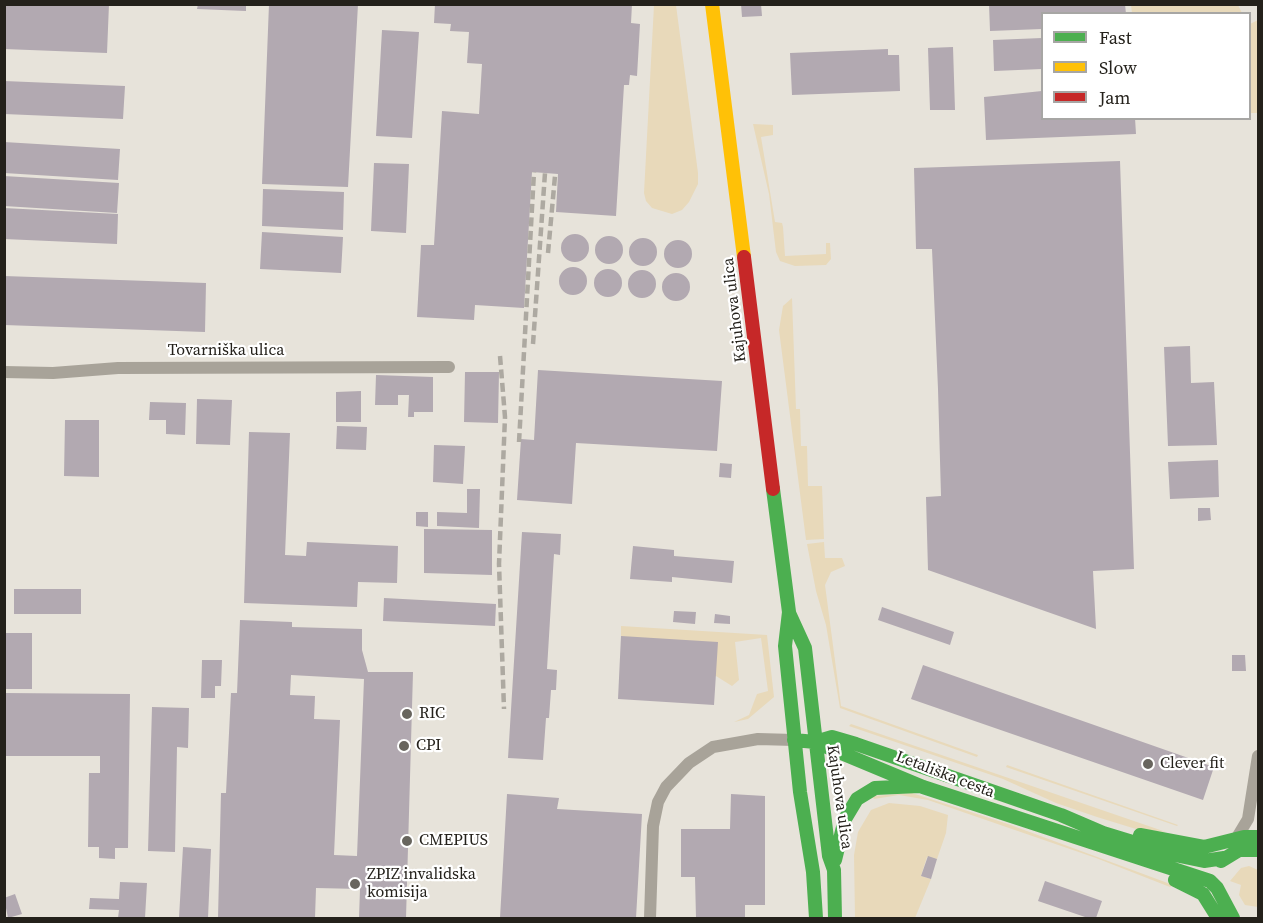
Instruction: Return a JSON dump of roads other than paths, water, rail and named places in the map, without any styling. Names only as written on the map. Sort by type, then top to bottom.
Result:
[{"type":"main road","name":"Kajuhova ulica","points":[[712,4],[789,612],[785,646],[794,740],[813,872],[816,918]]},
{"type":"main road","name":"Kajuhova ulica","points":[[789,612],[805,648],[829,856],[834,870],[835,918]]},
{"type":"main road","name":"Letališka cesta","points":[[815,742],[832,737],[848,742],[1061,815],[1103,833],[1184,858],[1204,861],[1224,858],[1252,840]]},
{"type":"main road","name":"Letališka cesta","points":[[794,740],[815,742],[923,786],[1066,836],[1090,841],[1210,881],[1210,903]]},
{"type":"main road","points":[[834,870],[845,819],[857,799],[875,788],[923,786]]},
{"type":"main road","name":"Letališka cesta","points":[[1061,815],[1197,847],[1214,847],[1252,840]]},
{"type":"main road","name":"Letališka cesta","points":[[1066,836],[1087,848],[1199,890],[1210,903],[1218,918]]},
{"type":"main road","points":[[1224,858],[1210,881],[1217,888],[1226,909],[1233,918]]},
{"type":"street","name":"Tovarniška ulica","points":[[4,372],[53,373],[118,368],[449,367]]},
{"type":"street","name":"Letališka cesta","points":[[650,918],[653,826],[658,802],[666,787],[689,763],[714,747],[758,739],[794,740]]},
{"type":"street","points":[[1252,840],[1248,819],[1258,756]]},
{"type":"railway","points":[[519,442],[534,172]]},
{"type":"railway","points":[[533,344],[545,173]]},
{"type":"railway","points":[[548,253],[555,176]]},
{"type":"railway","points":[[500,356],[505,417],[499,564],[504,709]]},
{"type":"place","name":"RIC","points":[[407,714]]},
{"type":"place","name":"CPI","points":[[404,746]]},
{"type":"place","name":"Clever fit","points":[[1148,764]]},
{"type":"place","name":"CMEPIUS","points":[[407,841]]},
{"type":"place","name":"ZPIZ invalidska komisija","points":[[355,884]]}]
